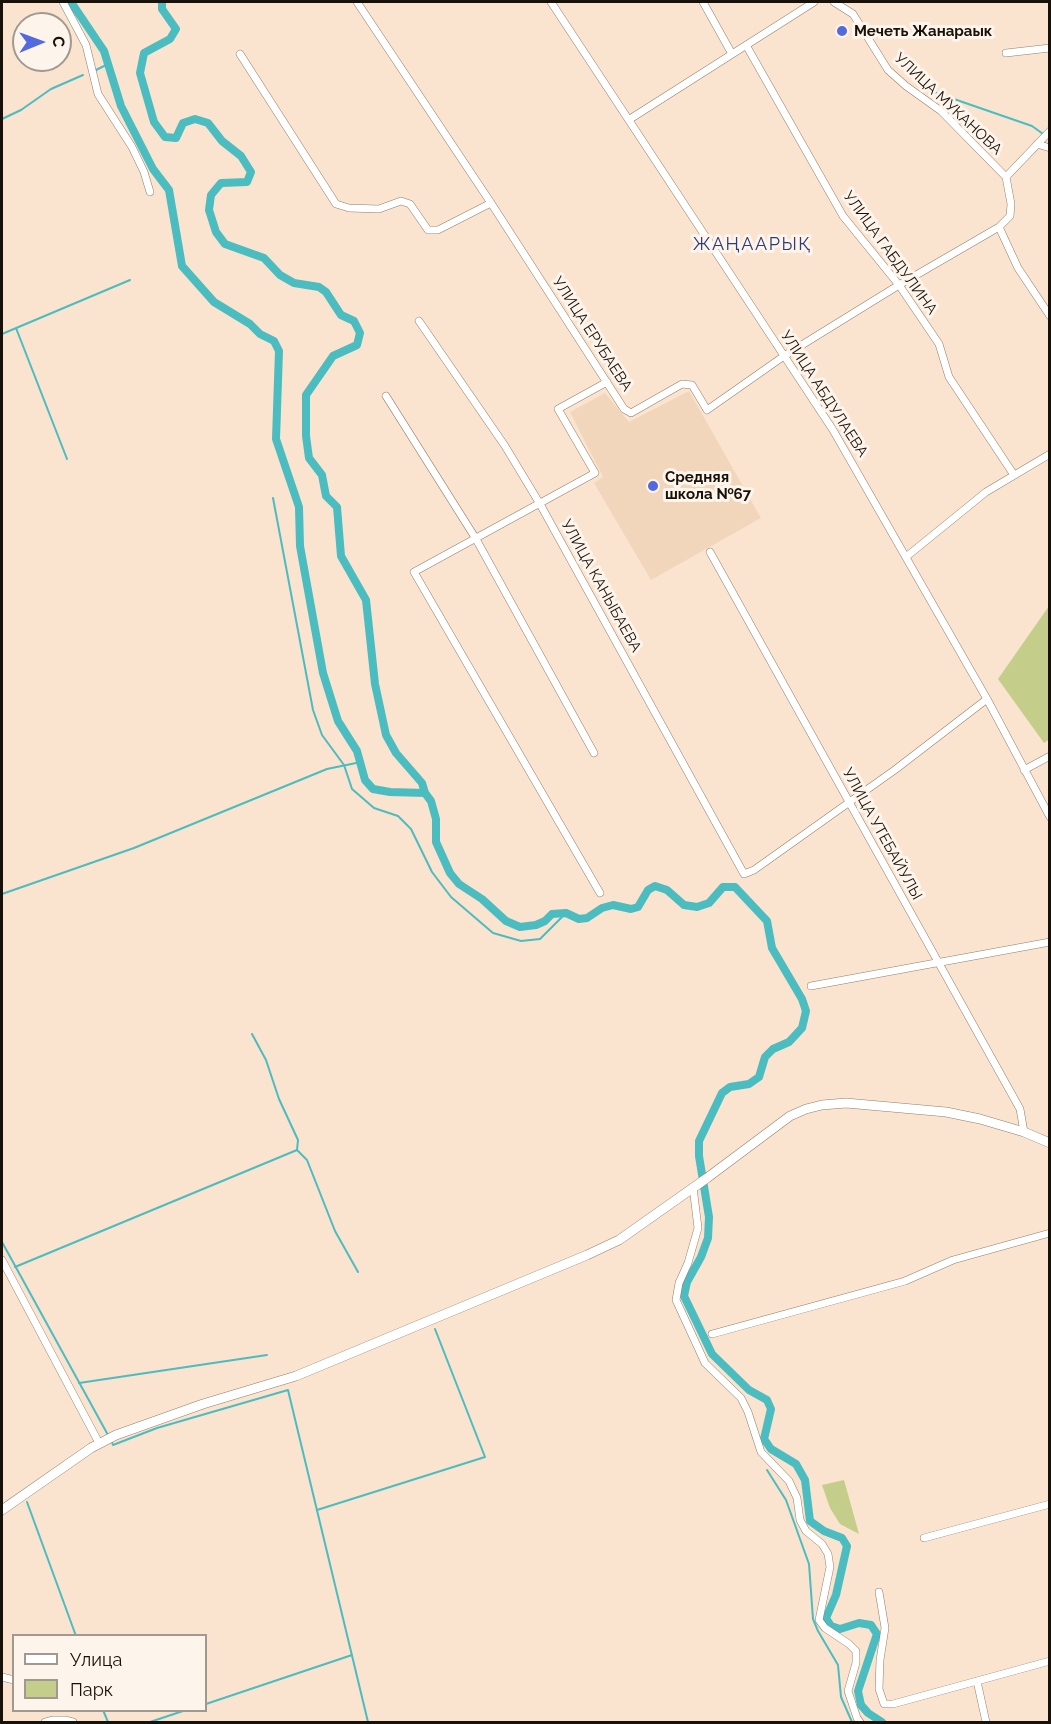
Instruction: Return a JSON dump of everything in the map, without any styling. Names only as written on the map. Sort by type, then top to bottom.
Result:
[{"type":"main road","points":[[2,1510],[107,1439],[202,1404],[296,1376],[619,1240],[790,1116],[822,1105],[846,1103],[946,1112],[1024,1132],[1050,1143]]},
{"type":"street","points":[[63,2],[86,45],[98,94],[132,147],[144,172],[150,192]]},
{"type":"street","name":"УЛИЦА ЕРУБАЕВА","points":[[357,2],[624,409],[631,413],[682,384],[692,385],[707,410],[784,356],[999,227]]},
{"type":"street","name":"УЛИЦА АБДУЛАЕВА","points":[[551,2],[833,430],[987,699],[1050,817]]},
{"type":"street","points":[[703,2],[732,54]]},
{"type":"street","points":[[630,119],[814,2]]},
{"type":"street","name":"УЛИЦА МУКАНОВА","points":[[834,2],[854,14],[888,70],[941,111],[1006,177],[1050,131]]},
{"type":"street","name":"УЛИЦА ГАБДУЛИНА","points":[[746,45],[843,216],[899,285],[939,344],[949,376],[1014,475]]},
{"type":"street","points":[[1006,53],[1050,48]]},
{"type":"street","points":[[240,54],[336,204],[349,208],[379,209],[401,201],[410,204],[428,230],[438,230],[491,203]]},
{"type":"street","points":[[1037,144],[1050,148]]},
{"type":"street","points":[[1006,177],[1011,204],[1010,216],[999,227],[1018,268],[1050,316]]},
{"type":"street","name":"УЛИЦА КАНЫБАЕВА","points":[[419,321],[505,446],[540,504],[744,874],[754,870],[849,803]]},
{"type":"street","points":[[600,893],[414,572],[595,473],[558,409],[607,382]]},
{"type":"street","points":[[386,396],[476,539],[594,753]]},
{"type":"street","points":[[906,556],[986,492],[1050,454]]},
{"type":"street","name":"УЛИЦА УТЕБАЙУЛЫ","points":[[710,552],[1020,1109],[1024,1132]]},
{"type":"street","points":[[849,803],[896,770],[987,699]]},
{"type":"street","points":[[1024,770],[1050,756]]},
{"type":"street","points":[[812,986],[1050,942]]},
{"type":"street","points":[[700,1183],[698,1227],[688,1263],[679,1283],[676,1300],[705,1363],[741,1398],[761,1452],[789,1481],[797,1498],[800,1520],[828,1554],[830,1567],[819,1620],[825,1628],[856,1651],[856,1664],[848,1691],[860,1722]]},
{"type":"street","points":[[712,1334],[905,1281],[953,1260],[1050,1233]]},
{"type":"street","points":[[2,1260],[107,1439]]},
{"type":"street","points":[[924,1538],[1050,1504]]},
{"type":"street","points":[[879,1592],[885,1628],[880,1660],[879,1689],[884,1704],[893,1704],[1050,1661]]},
{"type":"street","points":[[977,1681],[986,1722]]},
{"type":"street","points":[[45,1722],[58,1720],[73,1722]]},
{"type":"shaded area","points":[[689,391],[761,518],[651,580],[594,483],[603,477],[570,412],[605,393],[629,422]]},
{"type":"green space","points":[[1049,606],[1050,739],[1044,743],[998,679]]},
{"type":"green space","points":[[844,1480],[859,1534],[840,1524],[830,1508],[822,1485]]},
{"type":"waterway","points":[[71,2],[104,51],[121,106],[153,169],[169,190],[182,266],[214,302],[274,341],[279,351],[276,439],[299,507],[300,546],[323,673],[338,721],[357,751],[365,780],[373,789],[425,793]]},
{"type":"waterway","points":[[162,2],[162,9],[176,29],[170,39],[144,53],[140,73],[154,122],[165,137],[176,138],[183,123],[195,119],[208,123],[222,141],[241,156],[251,172],[247,182],[221,183],[211,195],[209,210],[216,232],[225,244],[264,258],[280,275],[294,283],[319,287],[326,292],[341,315],[354,321],[360,333],[357,345],[333,356],[306,395],[306,436],[309,458],[322,475],[326,496],[337,507],[341,556],[366,600],[375,684],[386,735],[396,753],[422,783],[431,801],[436,819],[436,842],[450,873],[459,884],[482,899],[506,921],[520,927],[536,925],[545,921],[552,914],[566,913],[579,919],[587,918],[602,908],[613,905],[631,909],[638,907],[648,890],[655,886],[667,890],[684,905],[697,907],[709,903],[723,887],[735,887],[767,921],[772,948],[802,999],[806,1011],[802,1028],[789,1042],[773,1049],[765,1057],[759,1077],[749,1084],[730,1087],[722,1093],[699,1141],[699,1156],[709,1217],[708,1238],[701,1257],[687,1282],[684,1296],[712,1354],[749,1390],[767,1400],[771,1409],[764,1439],[771,1449],[796,1464],[805,1480],[810,1521],[824,1531],[842,1538],[847,1546],[836,1595],[826,1618],[831,1626],[840,1629],[859,1623],[871,1625],[877,1634],[858,1691],[861,1705],[868,1713],[882,1722]]},
{"type":"waterway","points":[[96,70],[108,64]]},
{"type":"waterway","points":[[2,119],[21,110],[51,89],[83,75]]},
{"type":"waterway","points":[[922,88],[1032,126],[1050,139]]},
{"type":"waterway","points":[[2,334],[130,280]]},
{"type":"waterway","points":[[16,328],[67,459]]},
{"type":"waterway","points":[[273,498],[313,710],[322,735],[344,765],[352,789],[374,808],[398,816],[411,829],[432,872],[451,897],[493,933],[521,941],[540,939],[566,913]]},
{"type":"waterway","points":[[2,894],[134,848],[327,769],[361,762]]},
{"type":"waterway","points":[[15,1267],[297,1150],[298,1140],[279,1099],[266,1060],[252,1034]]},
{"type":"waterway","points":[[297,1150],[307,1160],[335,1231],[358,1272]]},
{"type":"waterway","points":[[2,1242],[108,1435]]},
{"type":"waterway","points":[[317,1510],[485,1457],[435,1329]]},
{"type":"waterway","points":[[79,1383],[267,1355]]},
{"type":"waterway","points":[[111,1440],[113,1445],[157,1428],[288,1390],[368,1722]]},
{"type":"waterway","points":[[767,1470],[786,1500],[809,1564],[813,1619],[838,1665],[841,1697],[852,1722]]},
{"type":"waterway","points":[[27,1502],[75,1634]]},
{"type":"waterway","points":[[207,1704],[352,1655]]},
{"type":"waterway","points":[[104,1712],[108,1722]]},
{"type":"waterway","points":[[150,1722],[180,1712]]},
{"type":"place","name":"Мечеть Жанараык","points":[[842,31]]},
{"type":"place","name":"Средняя школа №67","points":[[653,486]]},
{"type":"district","name":"ЖАҢААРЫҚ","points":[[752,245]]}]
